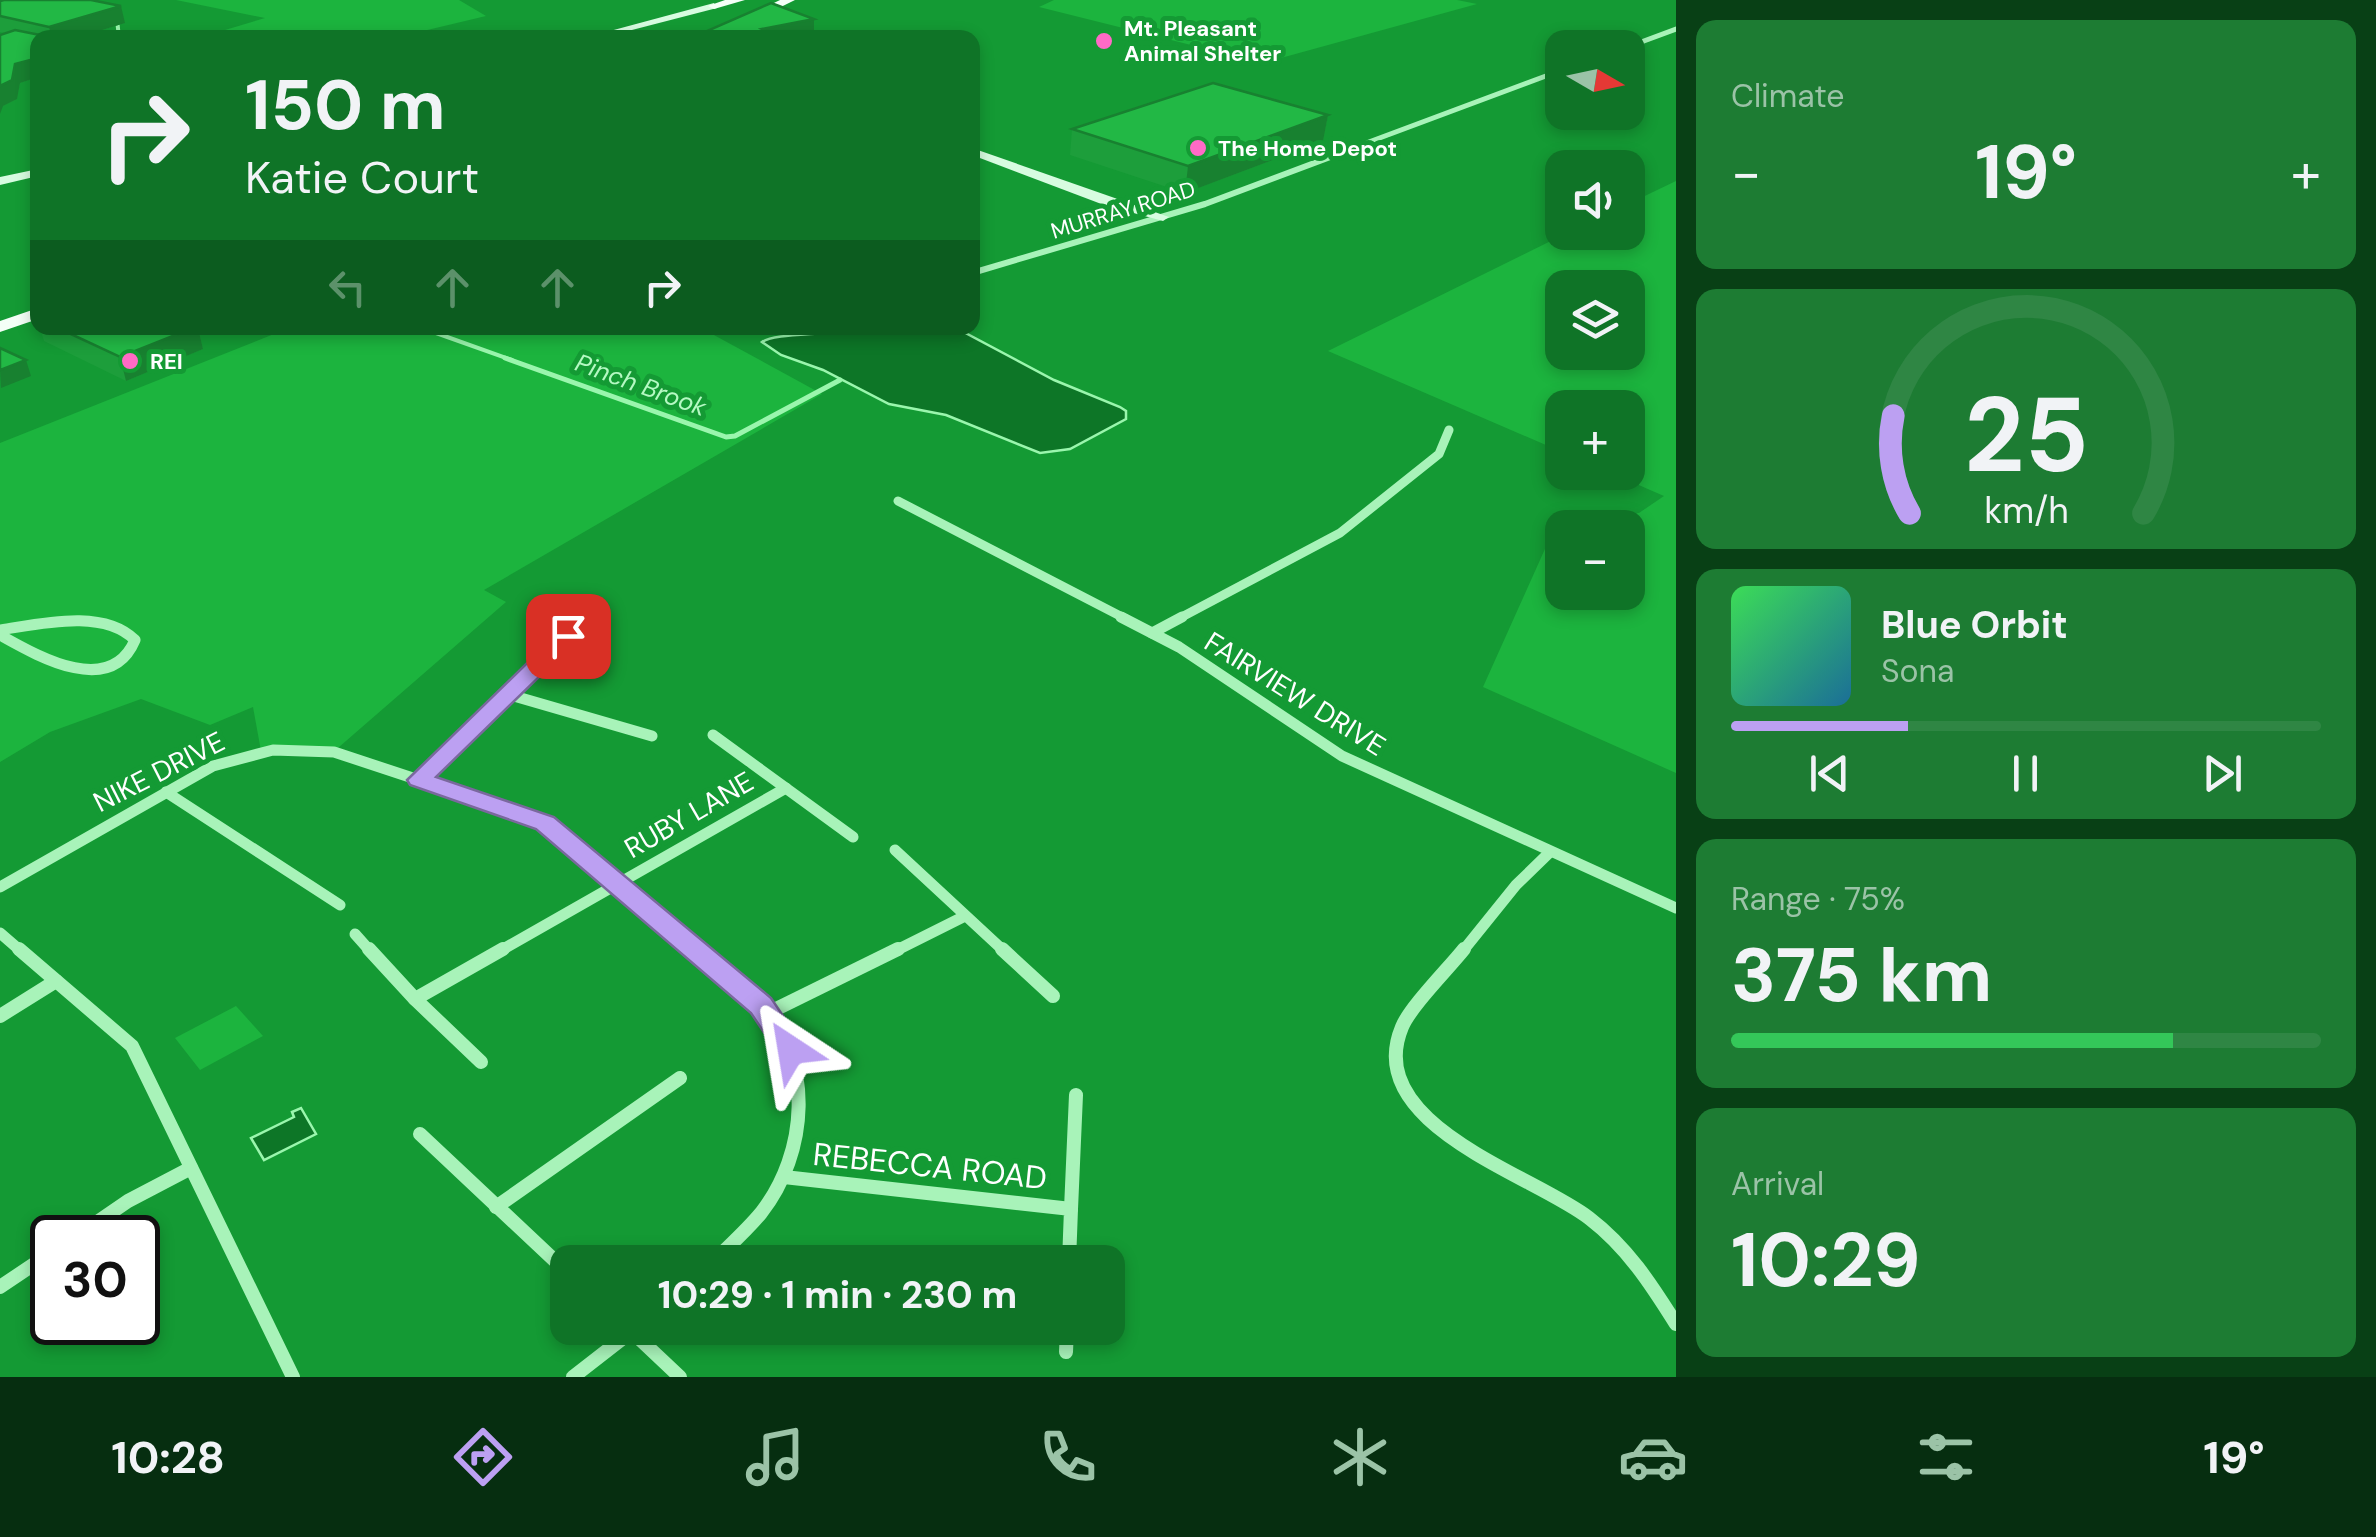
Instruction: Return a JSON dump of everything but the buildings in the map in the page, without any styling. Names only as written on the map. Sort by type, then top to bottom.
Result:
[{"type":"main road","points":[[714,6],[739,0]]},
{"type":"main road","points":[[708,30],[773,0]]},
{"type":"main road","points":[[724,30],[789,0]]},
{"type":"main road","points":[[0,318],[30,307]]},
{"type":"main road","points":[[0,327],[30,316]]},
{"type":"street","points":[[620,30],[714,6]]},
{"type":"street","points":[[1645,41],[1676,29]]},
{"type":"street","name":"MURRAY ROAD","points":[[980,271],[1163,217],[1545,76]]},
{"type":"street","points":[[980,154],[1108,202],[1163,217]]},
{"type":"street","points":[[0,181],[30,174]]},
{"type":"street","points":[[1108,202],[1113,208],[1148,221]]},
{"type":"street","points":[[1152,633],[1340,533],[1440,454],[1448,430]]},
{"type":"street","name":"FAIRVIEW DRIVE","points":[[898,500],[1212,667],[1342,756],[1676,908]]},
{"type":"street","points":[[88,623],[126,629],[135,640],[132,648],[112,663],[83,670],[50,662],[0,632],[88,623]]},
{"type":"street","points":[[419,780],[568,636]]},
{"type":"street","points":[[507,694],[652,736]]},
{"type":"street","name":"RUBY LANE","points":[[712,735],[853,837]]},
{"type":"street","name":"NIKE DRIVE","points":[[0,888],[232,758],[289,749],[334,752],[537,819],[768,1013],[791,1050],[800,1100],[798,1132],[784,1177],[762,1212],[730,1245]]},
{"type":"street","name":"RUBY LANE","points":[[415,999],[786,788]]},
{"type":"street","points":[[166,792],[340,905]]},
{"type":"street","points":[[895,850],[1052,996]]},
{"type":"street","points":[[1550,852],[1516,885],[1402,1026],[1396,1052],[1399,1072],[1433,1127],[1566,1201],[1610,1235],[1643,1273],[1676,1324]]},
{"type":"street","points":[[768,1013],[965,916]]},
{"type":"street","points":[[0,933],[132,1046],[294,1377]]},
{"type":"street","points":[[355,934],[481,1062]]},
{"type":"street","points":[[0,1016],[56,981]]},
{"type":"street","points":[[496,1208],[680,1078]]},
{"type":"street","name":"REBECCA ROAD","points":[[1069,1245],[1076,1094]]},
{"type":"street","points":[[420,1134],[550,1256]]},
{"type":"street","points":[[108,1215],[191,1168]]},
{"type":"street","name":"REBECCA ROAD","points":[[784,1177],[1070,1209]]},
{"type":"street","points":[[0,1286],[30,1266]]},
{"type":"street","points":[[574,1377],[613,1345]]},
{"type":"street","points":[[648,1345],[680,1377]]},
{"type":"street","points":[[1066,1345],[1066,1352]]},
{"type":"shaded area","points":[[176,0],[459,0],[486,16],[427,30],[225,30],[265,18]]},
{"type":"shaded area","points":[[1054,0],[1457,0],[1477,4],[1263,63],[1039,7]]},
{"type":"shaded area","points":[[1676,181],[1676,773],[1483,687],[1545,549],[1545,610],[1645,610],[1643,510],[1664,496],[1645,488],[1645,390],[1545,390],[1545,445],[1328,351],[1545,244],[1545,250],[1645,250],[1645,196]]},
{"type":"shaded area","points":[[271,335],[714,335],[822,394],[484,590],[506,602],[331,754],[261,751],[253,707],[210,725],[141,699],[50,732],[0,762],[0,443]]},
{"type":"shaded area","points":[[969,335],[1054,380],[1120,407],[1126,411],[1126,419],[1070,449],[1040,453],[946,415],[889,404],[823,370],[781,355],[762,342],[779,337]]},
{"type":"shaded area","points":[[236,1006],[263,1036],[200,1070],[175,1038]]},
{"type":"shaded area","points":[[301,1108],[316,1134],[264,1160],[251,1138],[294,1117],[292,1112]]},
{"type":"waterway","name":"Pinch Brook","points":[[117,19],[118,30]]},
{"type":"waterway","name":"Pinch Brook","points":[[442,335],[512,360]]},
{"type":"waterway","name":"Pinch Brook","points":[[505,358],[726,437],[735,436],[840,380]]},
{"type":"place","name":"Mt. Pleasant Animal Shelter","points":[[1104,41]]},
{"type":"place","name":"The Home Depot","points":[[1198,148]]},
{"type":"place","name":"REI","points":[[130,361]]},
{"type":"route","points":[[568,636],[419,780],[545,823],[761,1005],[791,1050]]}]
